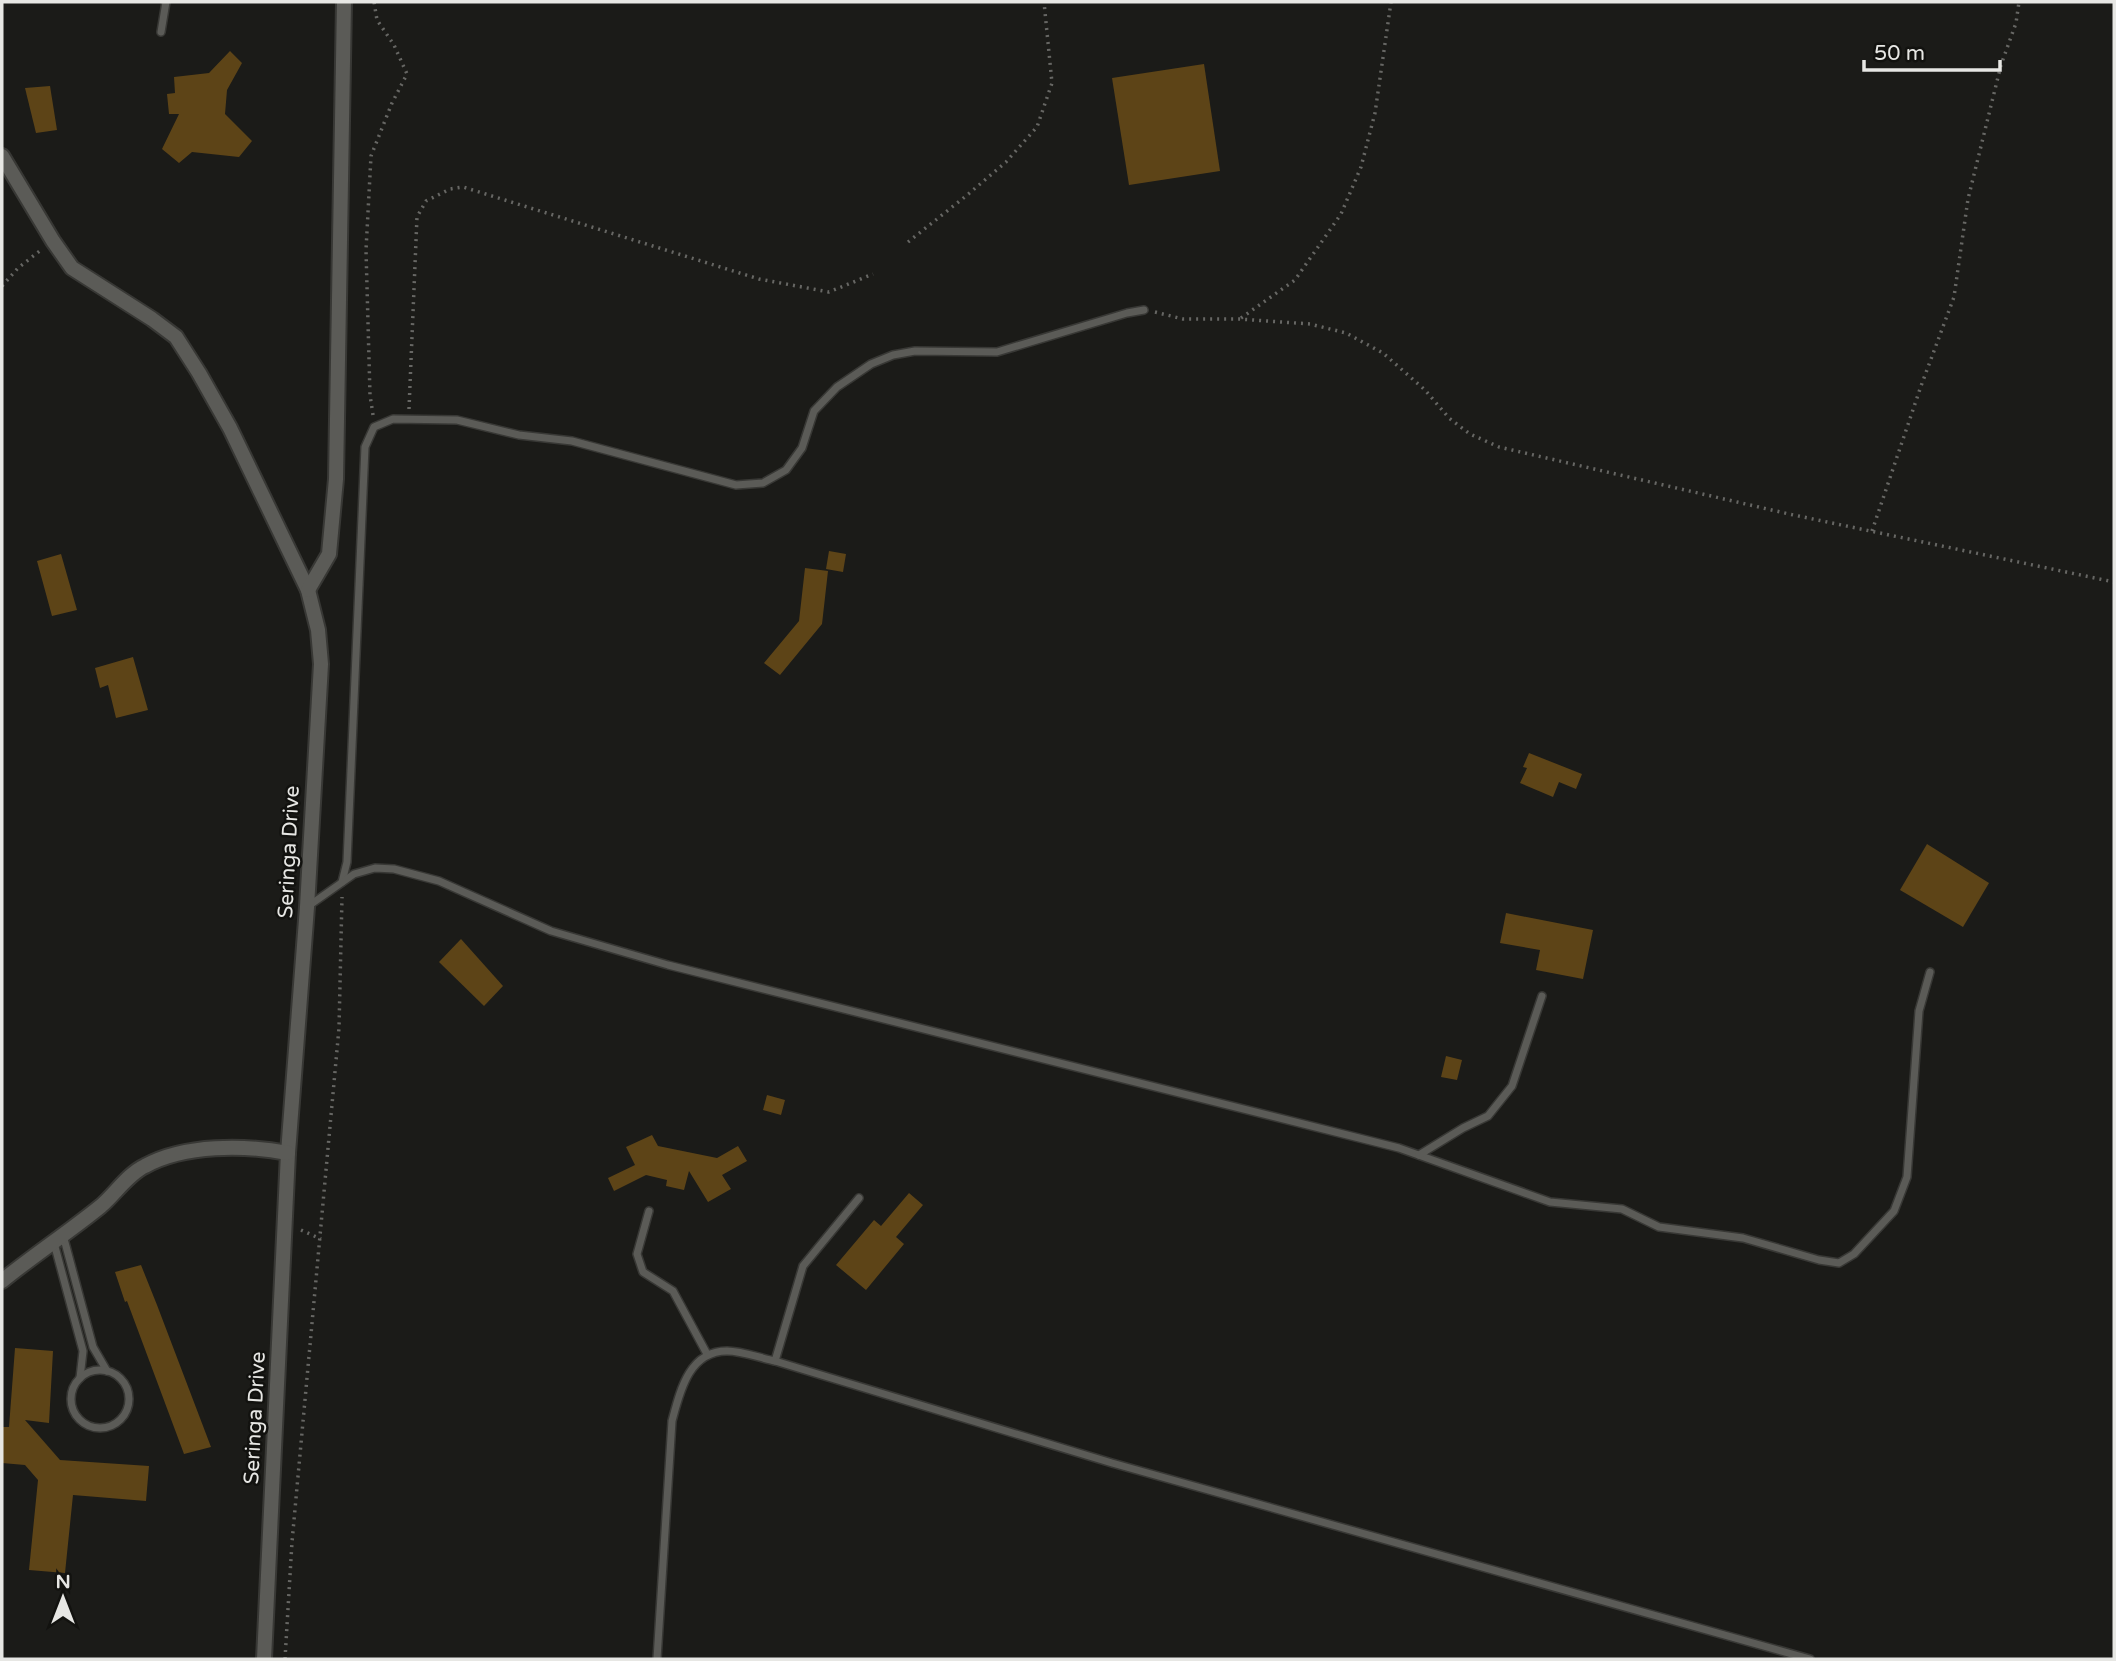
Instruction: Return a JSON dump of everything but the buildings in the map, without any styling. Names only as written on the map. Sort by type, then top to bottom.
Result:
[{"type":"street","points":[[309,590],[329,554],[336,480],[344,2]]},
{"type":"street","name":"Seringa Drive","points":[[2,156],[72,268],[176,337],[229,428],[309,590],[318,630],[321,664],[307,907],[288,1153],[264,1659]]},
{"type":"street","points":[[2,1281],[101,1206],[143,1167],[175,1154],[255,1147],[288,1153]]},
{"type":"lane","points":[[161,32],[166,2]]},
{"type":"lane","points":[[342,883],[347,862],[365,447],[374,427],[393,419],[457,420],[519,435],[572,442],[736,485],[754,485],[775,478],[786,470],[802,447],[814,411],[837,387],[871,364],[893,355],[915,351],[997,352],[1144,310]]},
{"type":"lane","points":[[307,907],[354,874],[375,868],[394,869],[428,878],[551,931],[668,965],[1399,1148],[1550,1202],[1622,1209],[1658,1227],[1743,1238],[1819,1260],[1839,1263],[1854,1254],[1894,1211],[1907,1177],[1919,1011],[1930,972]]},
{"type":"lane","points":[[1419,1155],[1488,1116],[1512,1086],[1542,996]]},
{"type":"lane","points":[[775,1361],[803,1266],[859,1198]]},
{"type":"lane","points":[[649,1210],[637,1254],[643,1272],[673,1291],[707,1354]]},
{"type":"lane","points":[[58,1237],[93,1347],[107,1371],[123,1381],[130,1398],[126,1414],[120,1421],[105,1428],[87,1426],[74,1413],[71,1395],[74,1385],[88,1373],[107,1371]]},
{"type":"lane","points":[[58,1237],[83,1351],[80,1378]]},
{"type":"lane","points":[[657,1659],[672,1421],[681,1386],[694,1366],[707,1354],[729,1351],[775,1361],[1112,1463],[1810,1659]]},
{"type":"path","points":[[374,2],[377,20],[394,45],[407,74],[371,156],[366,250],[370,395],[374,427]]},
{"type":"path","points":[[908,242],[1006,162],[1037,127],[1052,83],[1044,2]]},
{"type":"path","points":[[1239,319],[1295,280],[1341,214],[1361,167],[1376,113],[1391,2]]},
{"type":"path","points":[[1872,532],[1954,297],[1968,199],[2001,65],[2017,23],[2019,2]]},
{"type":"path","points":[[409,418],[417,217],[426,201],[450,189],[463,187],[759,279],[829,292],[873,274]]},
{"type":"path","points":[[2,286],[18,268],[53,241]]},
{"type":"path","points":[[1144,310],[1183,319],[1239,319],[1310,324],[1346,333],[1383,353],[1470,435],[1499,447],[1872,532],[2114,582]]},
{"type":"path","points":[[285,1659],[292,1542],[339,1028],[342,883]]},
{"type":"path","points":[[286,1223],[321,1239]]}]
